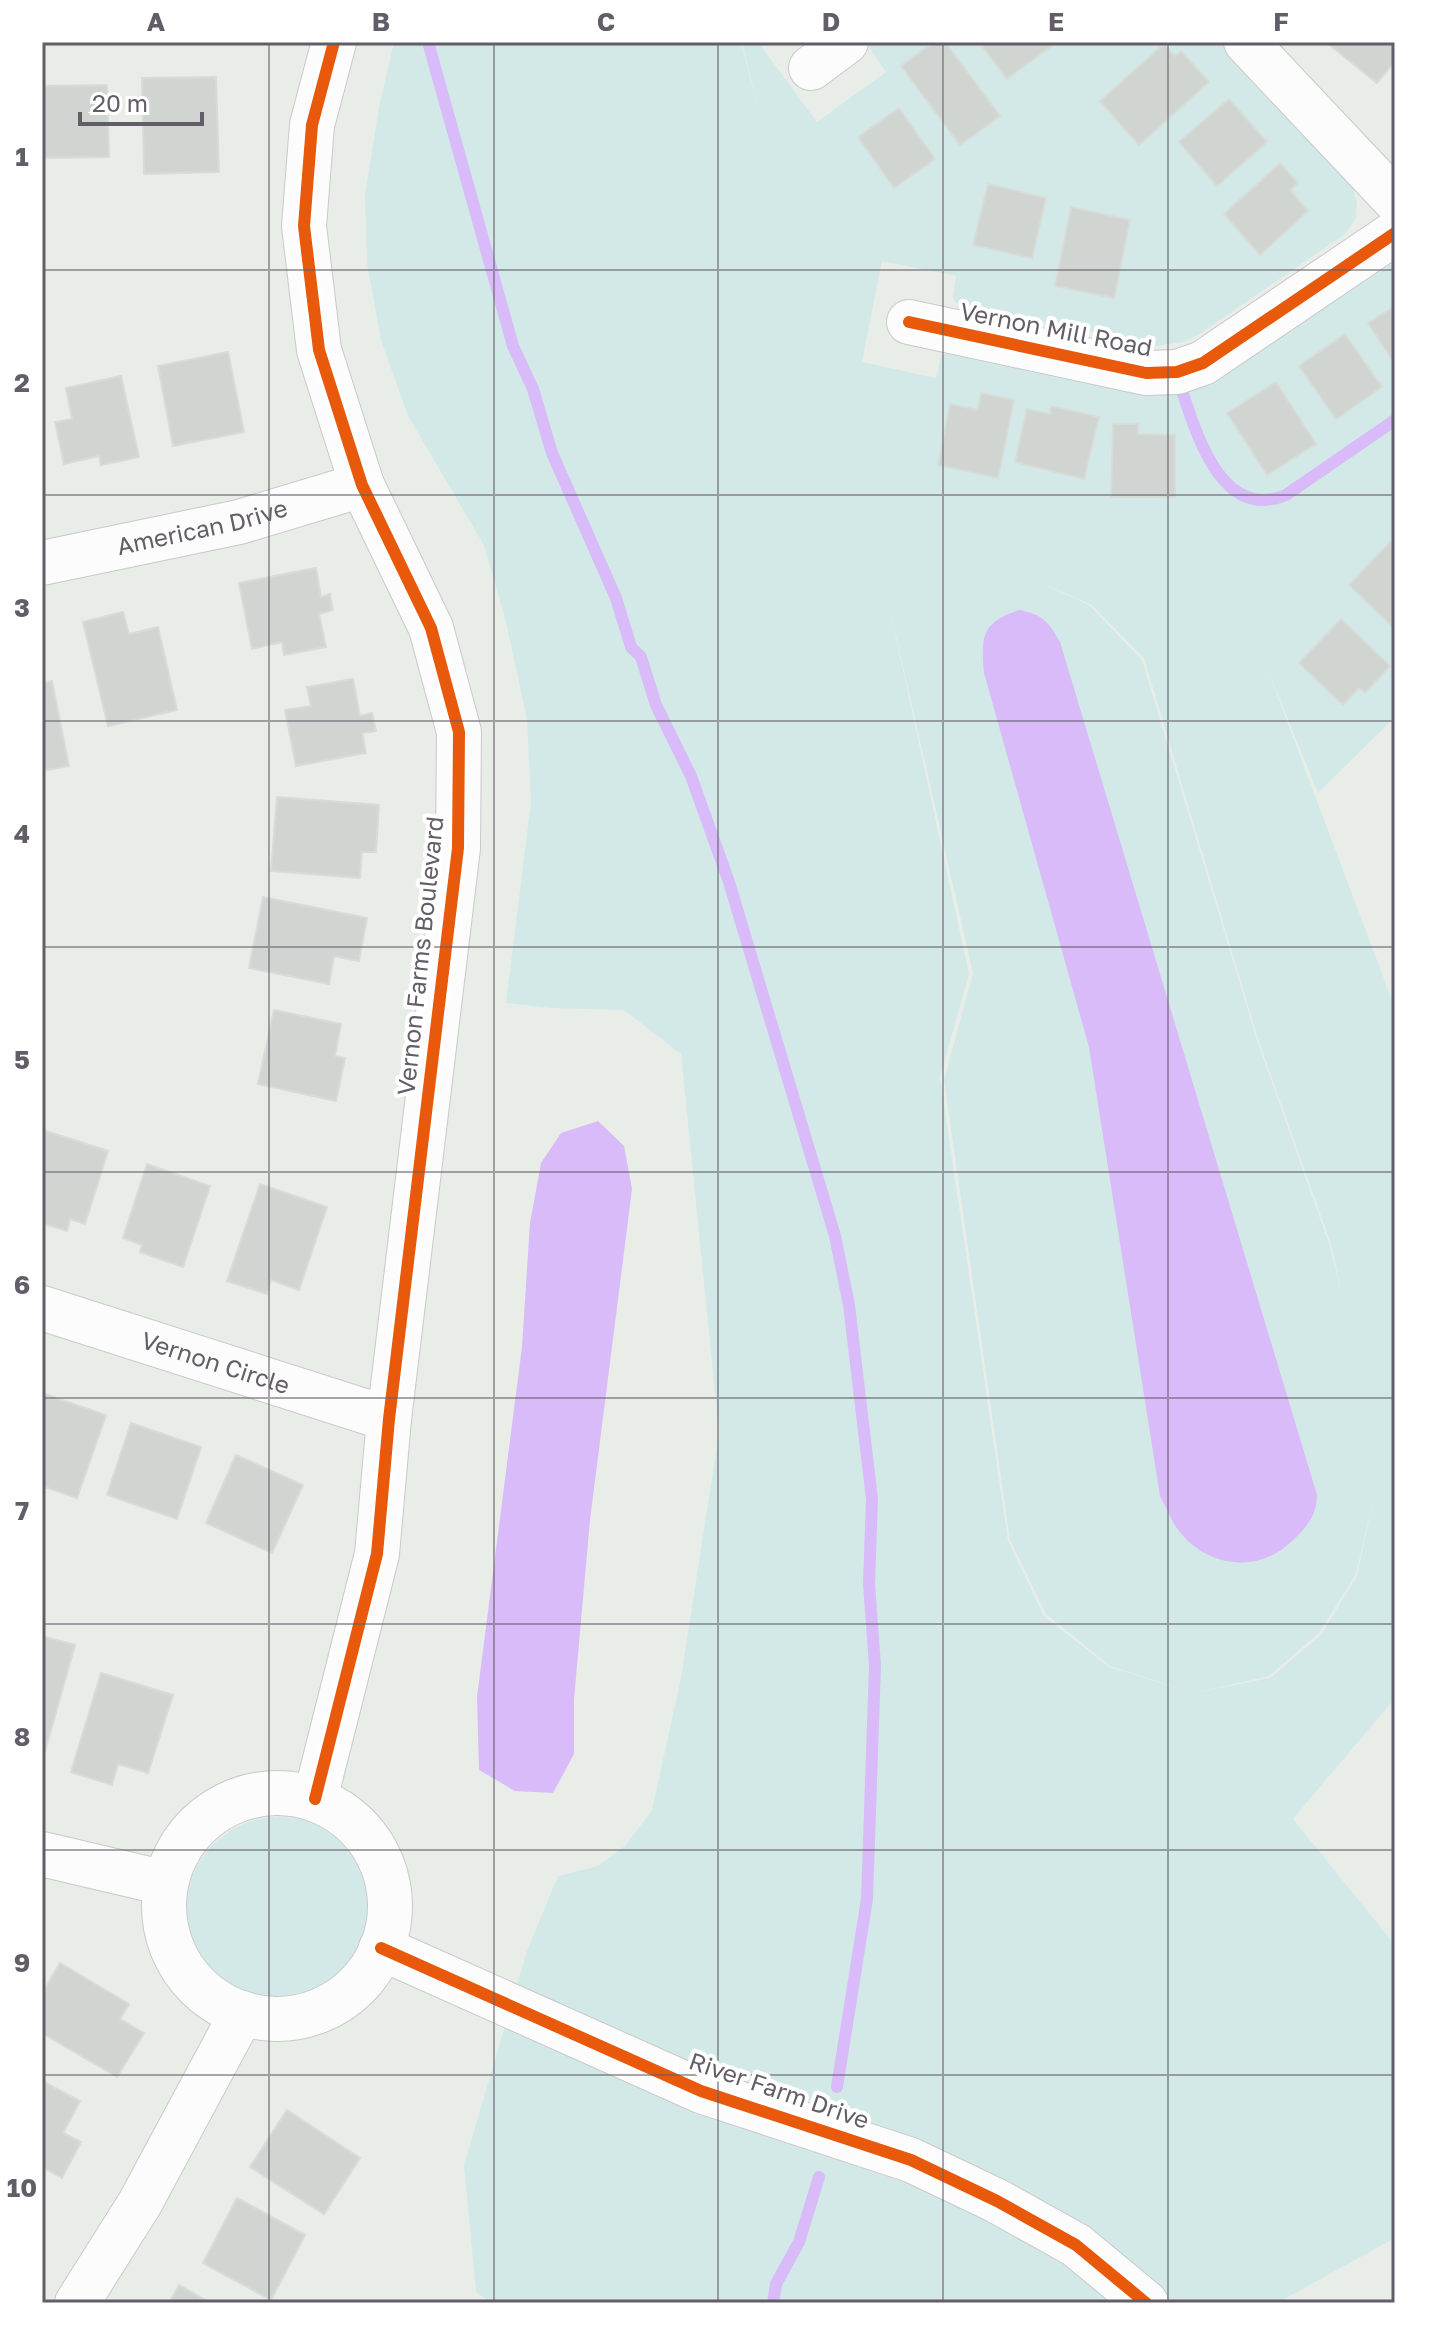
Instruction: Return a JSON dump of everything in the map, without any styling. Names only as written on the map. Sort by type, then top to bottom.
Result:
[{"type":"street","name":"Vernon Farms Boulevard","points":[[315,1799],[377,1554],[389,1419],[458,848],[459,732],[431,628],[362,485],[319,350],[304,226],[312,125],[334,42]]},
{"type":"street","points":[[811,68],[846,42]]},
{"type":"street","points":[[1246,42],[1395,200]]},
{"type":"street","name":"Vernon Mill Road","points":[[909,322],[1146,373],[1177,372],[1203,363],[1395,233]]},
{"type":"street","name":"American Drive","points":[[42,563],[239,522],[362,485]]},
{"type":"street","name":"Vernon Circle","points":[[42,1308],[389,1419]]},
{"type":"street","points":[[277,1792],[315,1799],[349,1818],[375,1848],[388,1885],[389,1924],[381,1948],[376,1960],[352,1991],[319,2011],[280,2019],[242,2013],[212,1998],[188,1976],[172,1948],[164,1913],[165,1883],[179,1847],[205,1817],[238,1798],[277,1792]]},
{"type":"street","points":[[42,1854],[165,1883]]},
{"type":"street","name":"River Farm Drive","points":[[381,1948],[701,2091],[911,2160],[997,2201],[1076,2245],[1146,2303]]},
{"type":"street","points":[[77,2303],[140,2203],[242,2013]]},
{"type":"shaded area","points":[[394,42],[741,42],[763,129],[742,42],[758,42],[817,122],[886,72],[869,47],[876,42],[1219,42],[1353,188],[1356,218],[1345,234],[1198,335],[1183,342],[1156,346],[956,303],[953,296],[956,276],[882,261],[862,362],[936,378],[941,356],[948,352],[1028,367],[1268,344],[1395,262],[1395,717],[1318,793],[1267,668],[1395,1008],[1395,1698],[1293,1819],[1395,1945],[1395,2238],[1277,2303],[491,2303],[476,2292],[464,2165],[527,1951],[558,1876],[598,1866],[626,1845],[652,1810],[681,1678],[719,1433],[681,1054],[624,1010],[506,1003],[531,802],[527,719],[505,618],[484,545],[408,416],[381,340],[367,263],[365,194],[379,107]],"holes":[[[1026,576],[1092,605],[1144,658],[1258,1039],[1331,1244],[1342,1295],[1329,1244],[1257,1040],[1142,660],[1089,605]],[[887,596],[973,973],[944,1080],[1010,1540],[1046,1614],[1110,1666],[1194,1693],[1109,1667],[1044,1616],[1008,1541],[940,1077],[969,974]],[[1375,1492],[1357,1576],[1321,1635],[1270,1678],[1194,1693],[1269,1676],[1319,1633],[1356,1574]]]},
{"type":"shaded area","points":[[1019,610],[1044,620],[1060,642],[1317,1495],[1313,1515],[1301,1532],[1277,1553],[1261,1559],[1229,1562],[1199,1549],[1174,1524],[1160,1496],[1089,1047],[984,673],[986,633],[997,620]]},
{"type":"shaded area","points":[[598,1121],[624,1146],[632,1189],[590,1520],[574,1699],[574,1754],[553,1793],[515,1791],[479,1770],[477,1697],[522,1347],[530,1223],[541,1163],[561,1133]]},
{"type":"shaded area","points":[[279,1817],[315,1824],[345,1844],[365,1874],[372,1910],[365,1946],[345,1976],[315,1996],[279,2003],[243,1996],[213,1976],[193,1946],[186,1910],[193,1874],[213,1844],[243,1824]]},
{"type":"building","points":[[934,42],[945,42],[1000,116],[960,145],[901,66]]},
{"type":"building","points":[[979,42],[1057,42],[1007,79]]},
{"type":"building","points":[[1326,42],[1395,42],[1395,61],[1377,83]]},
{"type":"building","points":[[1164,44],[1175,56],[1181,51],[1209,82],[1139,145],[1100,101]]},
{"type":"building","points":[[216,77],[219,172],[144,174],[142,78]]},
{"type":"building","points":[[107,85],[109,157],[42,158],[42,86]]},
{"type":"building","points":[[1229,99],[1267,142],[1217,186],[1179,142]]},
{"type":"building","points":[[899,108],[935,159],[894,188],[858,137]]},
{"type":"building","points":[[1280,163],[1298,183],[1290,190],[1308,211],[1260,255],[1224,214]]},
{"type":"building","points":[[988,184],[1046,198],[1032,258],[973,245]]},
{"type":"building","points":[[1071,207],[1130,220],[1114,298],[1055,286]]},
{"type":"building","points":[[1395,306],[1395,364],[1368,323]]},
{"type":"building","points":[[1345,334],[1382,387],[1336,419],[1299,366]]},
{"type":"building","points":[[228,352],[244,432],[173,446],[158,366]]},
{"type":"building","points":[[121,376],[139,457],[101,465],[99,456],[64,464],[55,422],[72,419],[66,388]]},
{"type":"building","points":[[1276,382],[1316,444],[1267,475],[1227,413]]},
{"type":"building","points":[[981,393],[1014,400],[998,478],[938,465],[950,404],[978,410]]},
{"type":"building","points":[[1051,406],[1099,417],[1084,479],[1015,462],[1027,409],[1050,414]]},
{"type":"building","points":[[1113,424],[1138,424],[1138,434],[1175,435],[1175,497],[1111,497]]},
{"type":"building","points":[[1391,541],[1395,544],[1395,629],[1349,585]]},
{"type":"building","points":[[316,568],[321,597],[330,594],[333,610],[319,614],[326,647],[284,655],[282,642],[252,649],[239,583]]},
{"type":"building","points":[[123,612],[129,634],[158,627],[177,710],[108,726],[83,622]]},
{"type":"building","points":[[1341,619],[1390,666],[1365,693],[1359,688],[1343,705],[1299,663]]},
{"type":"building","points":[[353,679],[360,716],[372,713],[376,731],[362,733],[366,753],[296,766],[285,710],[311,706],[307,687]]},
{"type":"building","points":[[52,681],[69,766],[42,771],[42,683]]},
{"type":"building","points":[[277,797],[379,805],[376,852],[362,852],[360,878],[271,871]]},
{"type":"building","points":[[263,897],[367,918],[359,961],[334,956],[329,984],[249,968]]},
{"type":"building","points":[[274,1010],[341,1024],[335,1056],[345,1058],[336,1101],[258,1084]]},
{"type":"building","points":[[43,1130],[108,1151],[85,1224],[70,1219],[67,1231],[42,1223]]},
{"type":"building","points":[[147,1164],[210,1186],[183,1267],[140,1252],[142,1245],[123,1238]]},
{"type":"building","points":[[260,1184],[327,1207],[299,1290],[271,1280],[267,1294],[227,1281]]},
{"type":"building","points":[[42,1393],[106,1415],[77,1498],[42,1486]]},
{"type":"building","points":[[131,1423],[201,1447],[177,1519],[107,1495]]},
{"type":"building","points":[[236,1455],[303,1485],[272,1553],[206,1523]]},
{"type":"building","points":[[42,1636],[75,1645],[42,1762]]},
{"type":"building","points":[[101,1673],[173,1695],[148,1773],[118,1764],[112,1785],[71,1772]]},
{"type":"building","points":[[60,1963],[129,2004],[120,2019],[144,2033],[117,2077],[42,2033],[42,1994]]},
{"type":"building","points":[[42,2081],[80,2101],[63,2133],[81,2142],[62,2178],[42,2167]]},
{"type":"building","points":[[287,2110],[360,2158],[324,2214],[250,2167]]},
{"type":"building","points":[[237,2198],[305,2235],[271,2300],[203,2263]]},
{"type":"building","points":[[179,2285],[211,2303],[169,2303]]},
{"type":"waterway","points":[[428,42],[513,346],[533,389],[552,453],[616,598],[631,647],[641,657],[656,705],[691,776],[729,882],[835,1236],[849,1305],[872,1499],[869,1584],[875,1666],[867,1899],[837,2087]]},
{"type":"waterway","points":[[1181,388],[1215,468],[1228,485],[1244,496],[1263,500],[1286,495],[1395,420]]},
{"type":"waterway","points":[[773,2303],[776,2284],[799,2242],[819,2177]]},
{"type":"cycle path","points":[[315,1799],[377,1554],[389,1419],[458,848],[459,732],[431,628],[362,485],[319,350],[304,226],[312,125],[334,42]]},
{"type":"cycle path","points":[[909,322],[1146,373],[1177,372],[1203,363],[1395,233]]},
{"type":"cycle path","points":[[381,1948],[701,2091],[911,2160],[997,2201],[1076,2245],[1146,2303]]}]
